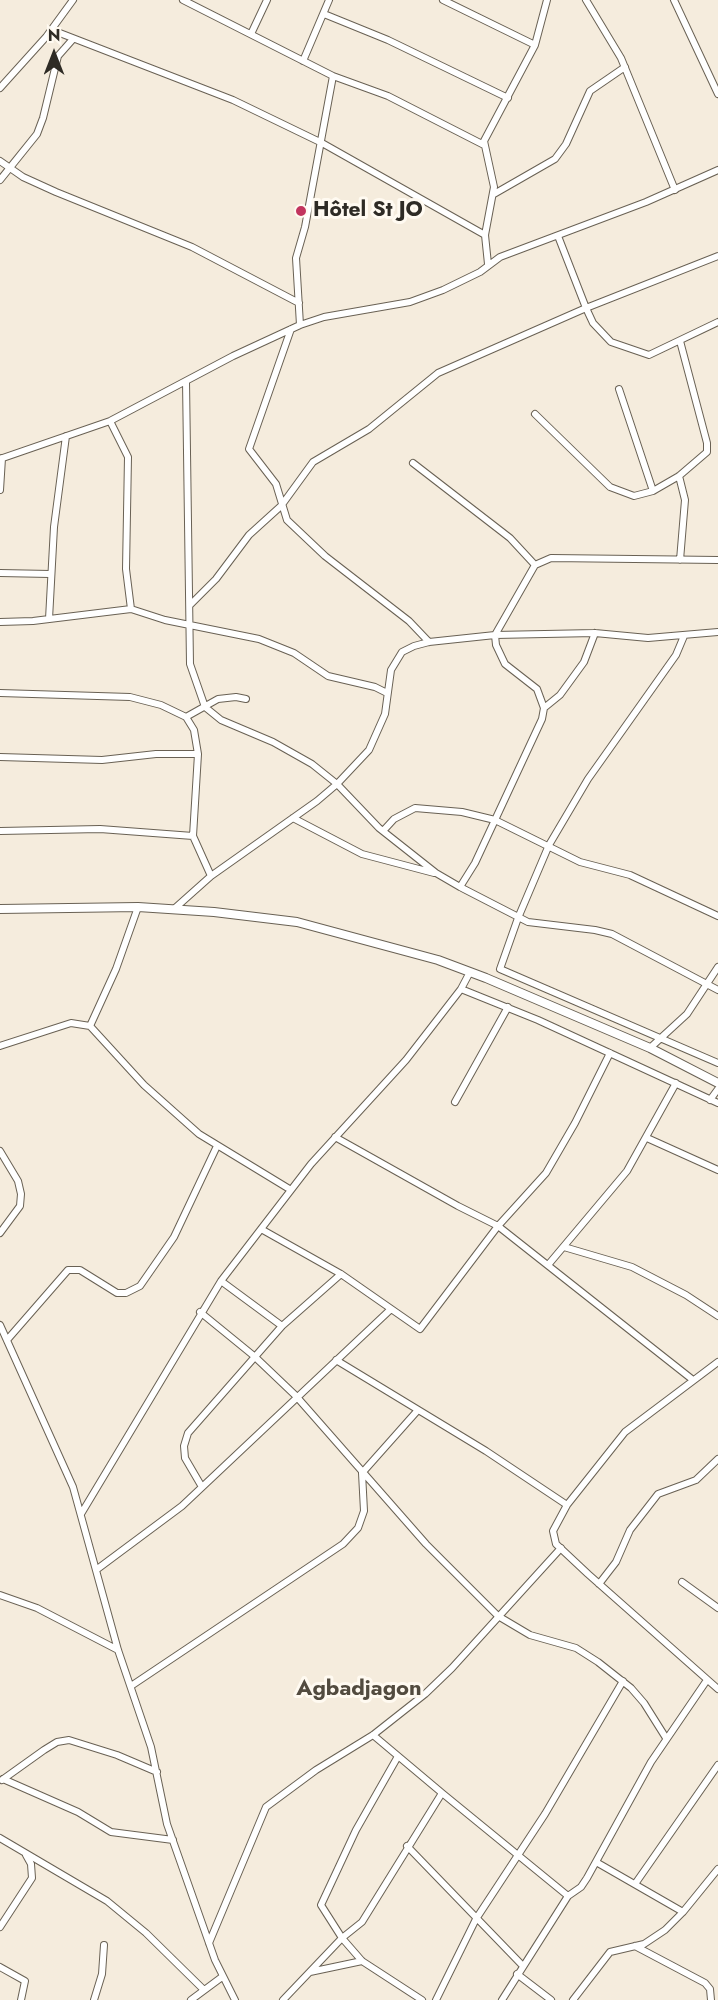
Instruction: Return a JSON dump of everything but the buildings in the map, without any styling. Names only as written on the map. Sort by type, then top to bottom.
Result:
[{"type":"main road","points":[[0,909],[138,907],[297,922],[378,942],[470,972],[650,1048],[718,1083]]},
{"type":"street","points":[[0,88],[52,30],[73,0]]},
{"type":"street","points":[[183,0],[197,3],[333,76],[388,96],[484,145]]},
{"type":"street","points":[[251,33],[267,0]]},
{"type":"street","points":[[303,61],[329,0]]},
{"type":"street","points":[[443,0],[535,45]]},
{"type":"street","points":[[488,264],[485,235],[494,194],[484,145],[535,45],[547,0]]},
{"type":"street","points":[[586,0],[610,36],[625,67],[675,190]]},
{"type":"street","points":[[674,0],[718,94]]},
{"type":"street","points":[[324,14],[388,40],[508,98]]},
{"type":"street","points":[[52,30],[217,93],[322,143],[485,235]]},
{"type":"street","points":[[0,180],[7,168],[37,134],[58,56],[73,39]]},
{"type":"street","points":[[494,194],[555,159],[566,144],[590,91],[625,67]]},
{"type":"street","points":[[300,325],[296,258],[305,227],[333,76]]},
{"type":"street","points":[[0,161],[7,168],[56,192],[192,247],[299,303]]},
{"type":"street","points":[[0,490],[1,459],[110,421],[291,329],[324,317],[410,302],[462,282],[488,264],[514,251],[675,190],[718,170]]},
{"type":"street","points":[[558,236],[586,308],[598,328],[611,342],[649,355],[718,322]]},
{"type":"street","points":[[190,605],[216,579],[249,535],[280,506],[313,462],[369,429],[438,374],[586,308],[718,256]]},
{"type":"street","points":[[291,329],[249,449],[276,484],[280,506],[286,520],[325,556],[410,621],[429,642]]},
{"type":"street","points":[[535,414],[610,488],[634,496],[653,491],[679,476],[707,452],[708,448],[680,341]]},
{"type":"street","points":[[186,381],[190,664],[205,707],[220,720],[299,755],[337,784],[383,831],[436,873],[460,887],[518,918],[538,925],[595,930],[612,934],[718,990]]},
{"type":"street","points":[[619,389],[653,491]]},
{"type":"street","points":[[110,421],[128,457],[126,570],[131,609]]},
{"type":"street","points":[[49,619],[50,574],[66,436]]},
{"type":"street","points":[[413,463],[510,538],[535,565]]},
{"type":"street","points":[[679,476],[685,500],[680,560]]},
{"type":"street","points":[[544,708],[537,689],[501,659],[497,652],[495,635],[535,565],[551,558],[718,560]]},
{"type":"street","points":[[0,573],[50,574]]},
{"type":"street","points":[[0,622],[49,619],[131,609],[165,620],[266,641],[294,653],[328,676],[375,687],[387,693]]},
{"type":"street","points":[[173,910],[211,876],[337,784],[369,750],[380,731],[396,660],[402,652],[429,642],[495,635],[595,633],[648,638],[718,632]]},
{"type":"street","points":[[460,887],[539,729],[544,708],[574,678],[584,662],[595,633]]},
{"type":"street","points":[[684,636],[676,656],[588,780],[549,845],[518,918],[500,969],[718,1063]]},
{"type":"street","points":[[0,693],[130,698],[161,705],[186,717],[194,730],[198,754],[194,836],[211,876]]},
{"type":"street","points":[[186,717],[226,697],[246,699]]},
{"type":"street","points":[[0,757],[102,760],[156,754],[198,754]]},
{"type":"street","points":[[383,831],[399,815],[415,808],[462,812],[495,820],[580,862],[650,883],[718,916]]},
{"type":"street","points":[[293,818],[362,854],[436,873]]},
{"type":"street","points":[[0,831],[100,829],[194,836]]},
{"type":"street","points":[[90,1026],[116,969],[138,907]]},
{"type":"street","points":[[650,1048],[659,1037],[687,1014],[708,986],[718,967]]},
{"type":"street","points":[[81,1514],[200,1312],[221,1281],[335,1137],[406,1060],[461,989],[470,972]]},
{"type":"street","points":[[461,989],[508,1007],[718,1103]]},
{"type":"street","points":[[455,1102],[508,1007]]},
{"type":"street","points":[[0,1046],[71,1023],[90,1026],[144,1085],[217,1146],[291,1190]]},
{"type":"street","points":[[261,1229],[341,1274],[420,1329],[498,1226],[546,1173],[560,1152],[610,1053]]},
{"type":"street","points":[[548,1265],[616,1186],[647,1138],[675,1083]]},
{"type":"street","points":[[710,1100],[718,1089]]},
{"type":"street","points":[[335,1137],[498,1226],[693,1380]]},
{"type":"street","points":[[647,1138],[718,1170]]},
{"type":"street","points":[[7,1340],[68,1270],[80,1270],[117,1293],[126,1293],[140,1286],[174,1237],[217,1146]]},
{"type":"street","points":[[0,1151],[18,1181],[21,1194],[20,1206],[0,1233]]},
{"type":"street","points":[[564,1247],[632,1267],[686,1295],[718,1316]]},
{"type":"street","points":[[202,1486],[185,1458],[184,1446],[188,1433],[282,1326],[341,1274]]},
{"type":"street","points":[[221,1281],[282,1326]]},
{"type":"street","points":[[96,1570],[158,1526],[391,1309]]},
{"type":"street","points":[[200,1312],[254,1356],[296,1396],[426,1544],[498,1616],[530,1635],[576,1648],[623,1681],[644,1703],[666,1738]]},
{"type":"street","points":[[0,1325],[53,1438],[81,1514],[118,1650],[151,1747],[173,1840],[208,1944],[235,2000]]},
{"type":"street","points":[[336,1360],[567,1505]]},
{"type":"street","points":[[716,1366],[693,1380],[625,1432],[567,1505],[553,1531],[553,1538],[599,1584],[718,1689]]},
{"type":"street","points":[[131,1686],[343,1544],[358,1528],[364,1511],[362,1473],[418,1410]]},
{"type":"street","points":[[599,1584],[616,1562],[630,1530],[658,1494],[696,1480],[718,1459]]},
{"type":"street","points":[[208,1944],[266,1807],[316,1770],[373,1735],[445,1675],[561,1548]]},
{"type":"street","points":[[682,1582],[718,1608]]},
{"type":"street","points":[[0,1595],[37,1608],[118,1650]]},
{"type":"street","points":[[502,2000],[516,1974],[568,1896],[581,1887],[666,1738],[707,1680]]},
{"type":"street","points":[[436,2000],[476,1919],[545,1814],[623,1681]]},
{"type":"street","points":[[373,1735],[398,1758],[568,1896]]},
{"type":"street","points":[[2,1780],[57,1742],[69,1740],[117,1755],[157,1772]]},
{"type":"street","points":[[398,1758],[356,1830],[321,1902],[325,1915],[362,1961],[422,2000]]},
{"type":"street","points":[[635,1884],[718,1765]]},
{"type":"street","points":[[2,1780],[78,1812],[111,1832],[173,1840]]},
{"type":"street","points":[[283,2000],[342,1938],[362,1922],[407,1846],[442,1793]]},
{"type":"street","points":[[0,1838],[107,1901],[146,1933],[204,1990]]},
{"type":"street","points":[[407,1846],[522,1965]]},
{"type":"street","points":[[0,1927],[32,1878],[32,1864],[26,1855]]},
{"type":"street","points":[[596,1862],[683,1912]]},
{"type":"street","points":[[573,2000],[610,1952],[651,1941],[683,1912],[718,1869]]},
{"type":"street","points":[[94,2000],[102,1974],[105,1945]]},
{"type":"street","points":[[635,1946],[705,1983],[710,1989],[711,2000]]},
{"type":"street","points":[[309,1972],[362,1961]]},
{"type":"street","points":[[0,1967],[25,1981],[21,2000]]},
{"type":"street","points":[[516,1974],[551,2000]]},
{"type":"street","points":[[191,2000],[222,1977]]},
{"type":"place","name":"Hôtel St JO","points":[[301,211]]},
{"type":"district","name":"Agbadjagon","points":[[359,1690]]}]
